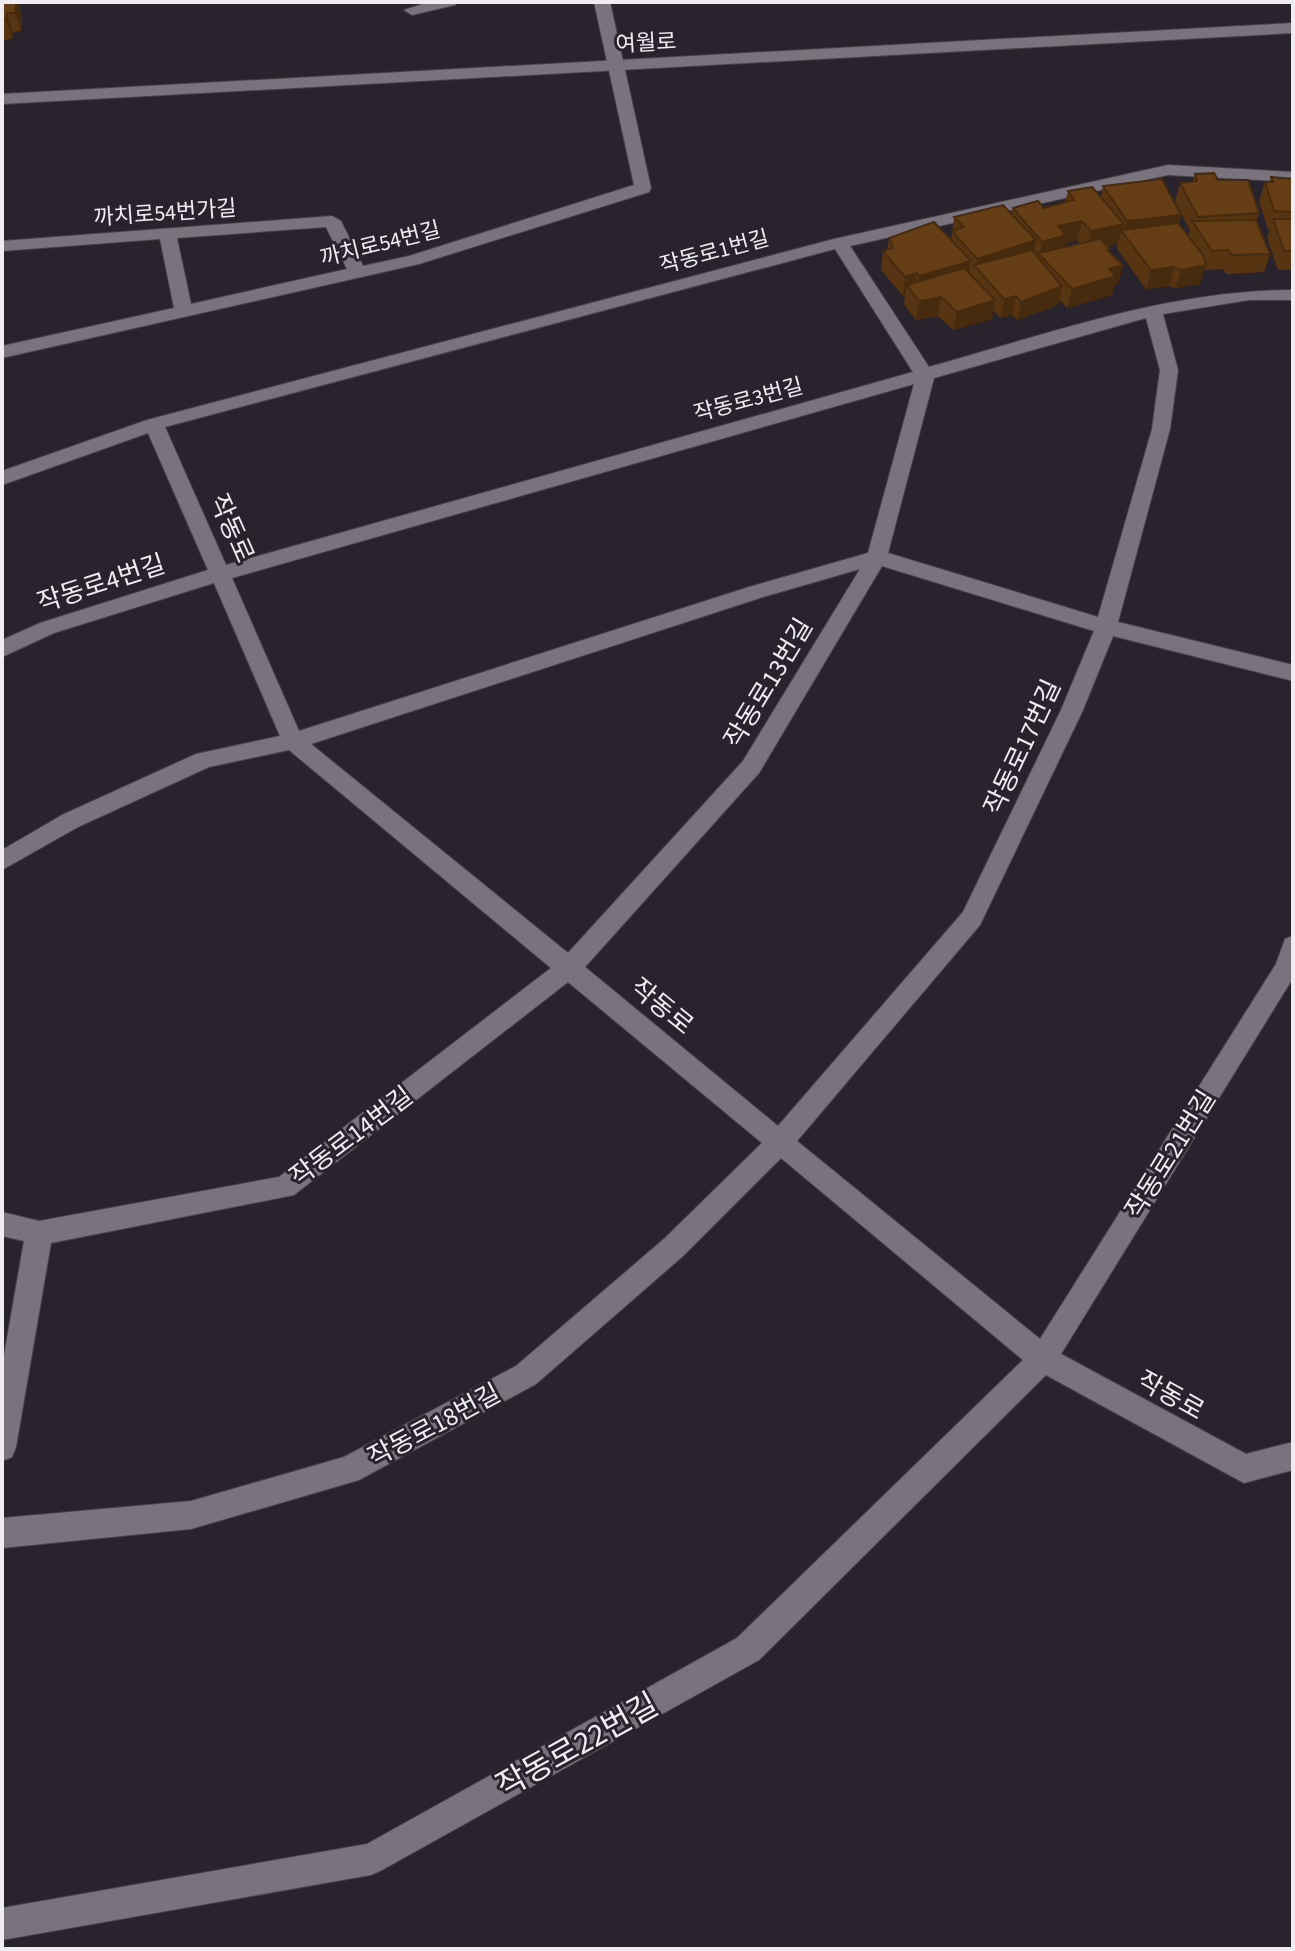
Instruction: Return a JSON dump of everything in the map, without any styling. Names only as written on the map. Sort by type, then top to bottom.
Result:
[{"type":"street","points":[[412,10],[450,2]]},
{"type":"street","points":[[602,2],[618,65]]},
{"type":"street","name":"여월로","points":[[2,99],[1293,28]]},
{"type":"street","name":"까치로54번길","points":[[2,352],[413,260],[643,188],[618,65]]},
{"type":"street","name":"작동로1번길","points":[[2,478],[154,424],[840,243],[1168,170],[1293,177]]},
{"type":"street","name":"까치로54번가길","points":[[2,246],[332,221],[358,273]]},
{"type":"street","points":[[168,234],[184,312]]},
{"type":"street","points":[[840,243],[925,376]]},
{"type":"street","name":"작동로3번길","points":[[220,574],[589,467],[925,376],[1153,310],[1249,295],[1293,295]]},
{"type":"street","name":"작동로17번길","points":[[780,1142],[972,918],[1072,710],[1106,627],[1161,429],[1169,370],[1153,310]]},
{"type":"street","name":"작동로13번길","points":[[569,968],[751,767],[877,557],[925,376]]},
{"type":"street","name":"작동로","points":[[154,424],[293,741],[1043,1359],[1244,1469],[1293,1456]]},
{"type":"street","points":[[2,861],[70,821],[204,760],[293,741],[756,592],[877,557],[1106,627],[1293,673]]},
{"type":"street","name":"작동로4번길","points":[[2,649],[47,628],[220,574]]},
{"type":"street","name":"작동로21번길","points":[[1043,1359],[1287,967],[1293,946]]},
{"type":"street","name":"작동로14번길","points":[[2,1224],[39,1233],[285,1187],[569,968]]},
{"type":"street","name":"작동로18번길","points":[[2,1533],[191,1515],[349,1470],[526,1375],[674,1247],[780,1142]]},
{"type":"street","points":[[2,1447],[39,1233]]},
{"type":"street","name":"작동로22번길","points":[[2,1924],[371,1859],[748,1649],[1043,1359]]},
{"type":"building","points":[[2,2],[16,2],[15,13],[7,13],[6,20],[2,21]]},
{"type":"building","points":[[1214,173],[1218,180],[1248,180],[1259,213],[1198,217],[1180,183],[1197,181],[1195,174]]},
{"type":"building","points":[[1271,177],[1293,179],[1293,212],[1274,211],[1265,182],[1273,182]]},
{"type":"building","points":[[1162,179],[1181,215],[1127,221],[1103,186]]},
{"type":"building","points":[[1092,187],[1124,224],[1091,231],[1082,221],[1058,226],[1066,235],[1042,242],[1013,208],[1038,201],[1044,208],[1074,200],[1068,191]]},
{"type":"building","points":[[1003,205],[1036,240],[977,259],[952,231],[964,227],[954,217]]},
{"type":"building","points":[[1273,219],[1293,219],[1293,251],[1284,251]]},
{"type":"building","points":[[1256,220],[1270,254],[1232,255],[1228,250],[1212,251],[1192,221]]},
{"type":"building","points":[[934,222],[971,261],[905,277],[883,251],[893,248],[889,238]]},
{"type":"building","points":[[1178,223],[1203,255],[1206,265],[1181,270],[1174,267],[1151,270],[1121,230]]},
{"type":"building","points":[[1100,239],[1123,265],[1109,269],[1116,276],[1072,289],[1038,253]]},
{"type":"building","points":[[1032,250],[1062,286],[1021,302],[1016,296],[1004,299],[974,265]]},
{"type":"building","points":[[964,268],[995,300],[957,312],[941,297],[919,301],[907,285]]}]
